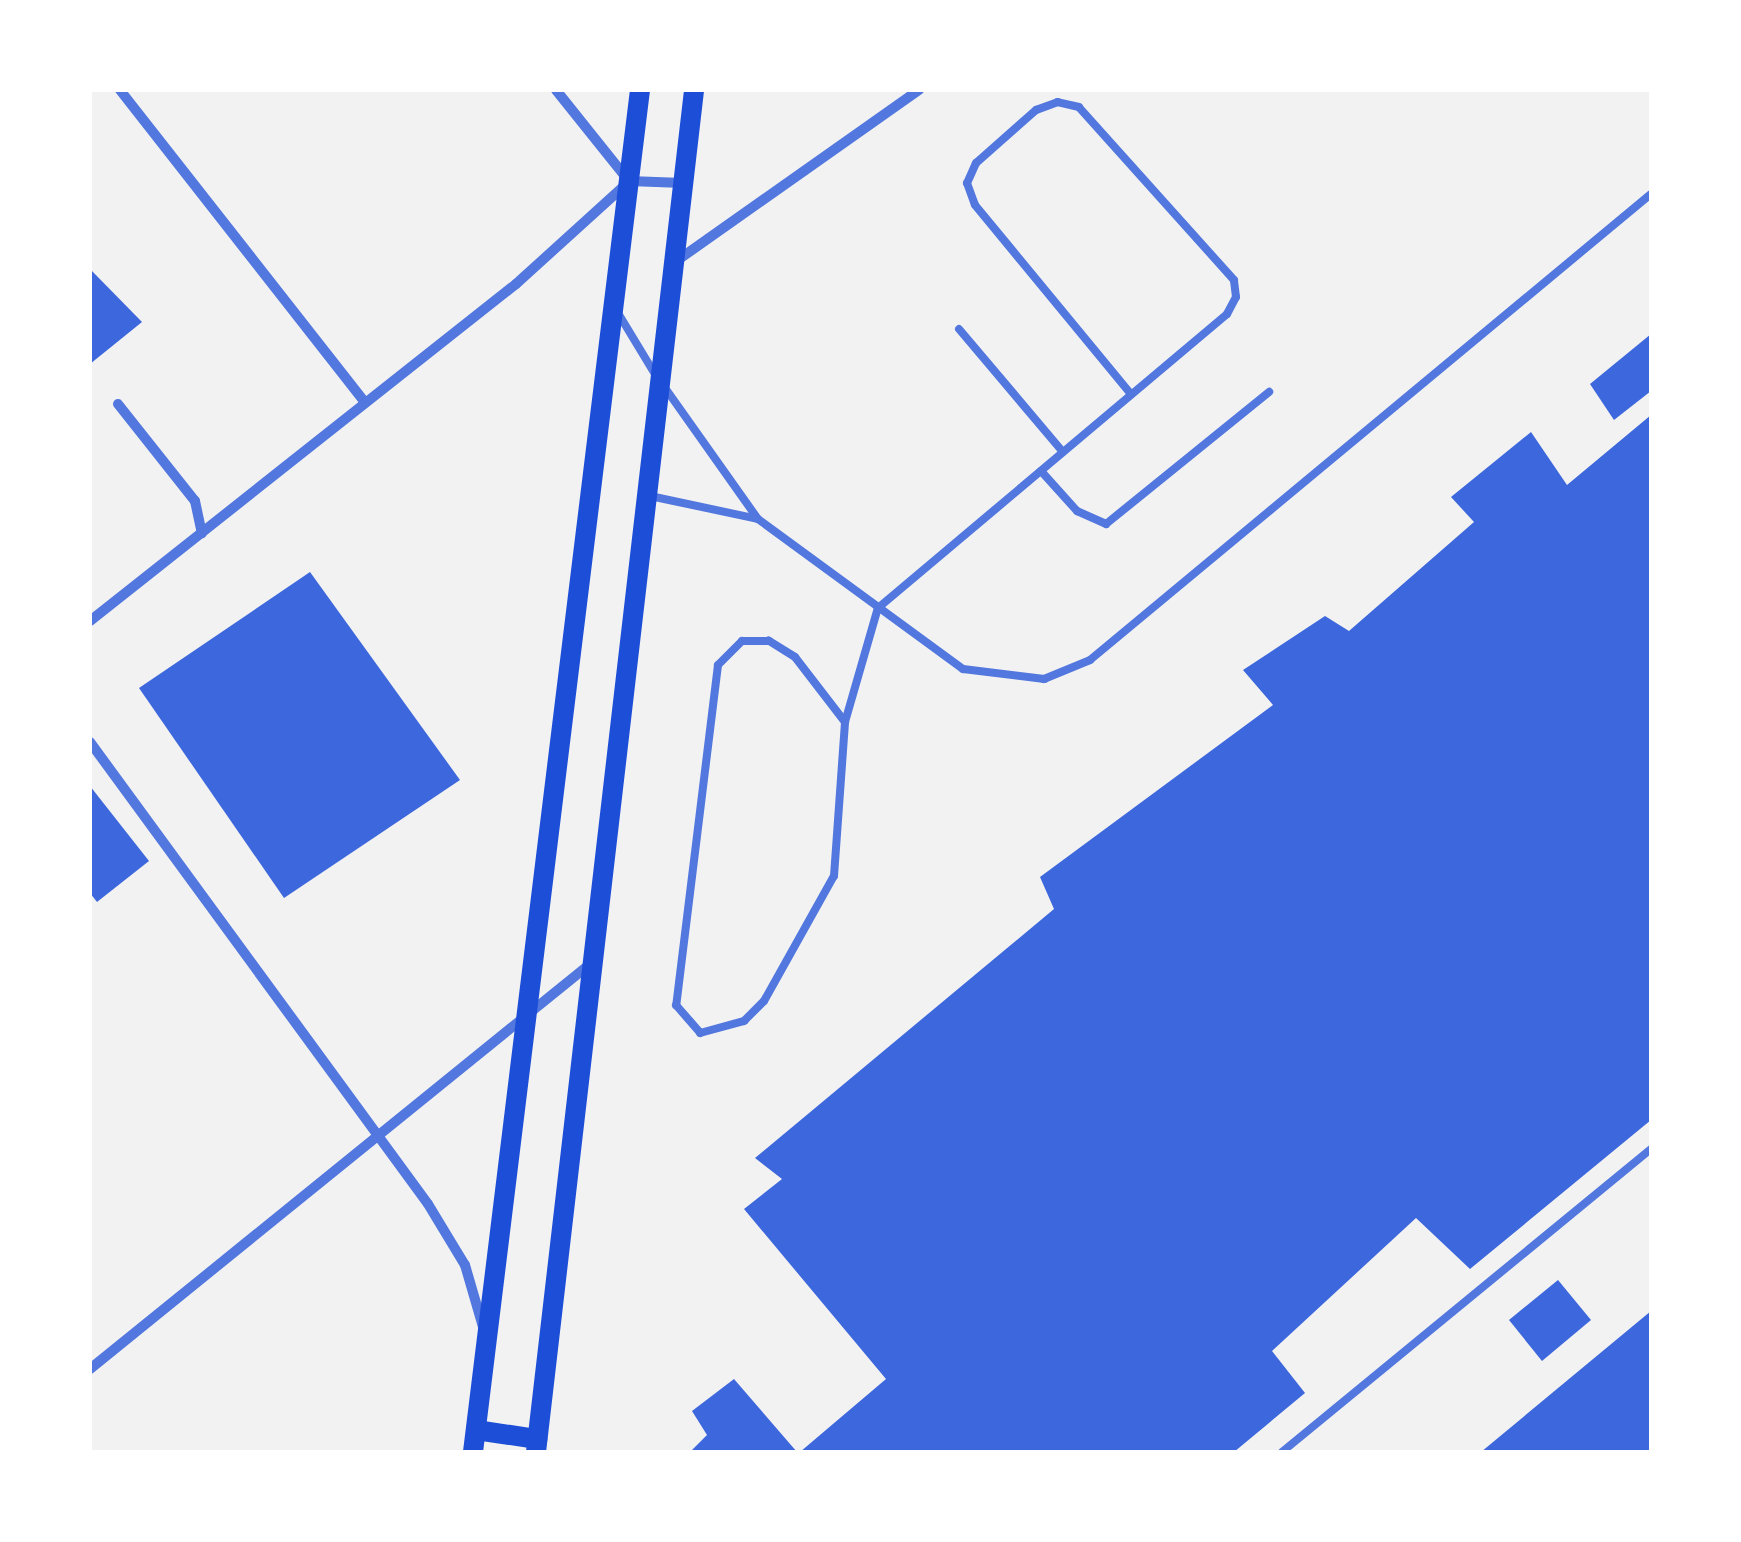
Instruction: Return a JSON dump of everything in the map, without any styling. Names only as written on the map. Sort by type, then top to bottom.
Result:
[{"type":"main road","points":[[473,1452],[525,1012],[618,313],[640,90]]},
{"type":"main road","points":[[476,1430],[536,1445],[585,968],[694,90]]},
{"type":"street","points":[[120,90],[365,403]]},
{"type":"street","points":[[556,90],[629,181]]},
{"type":"street","points":[[674,263],[920,90]]},
{"type":"street","points":[[90,621],[365,403],[629,181],[682,184]]},
{"type":"street","points":[[118,404],[195,501],[202,532]]},
{"type":"street","points":[[90,742],[383,1138],[465,1265],[486,1338]]},
{"type":"street","points":[[90,1369],[383,1138],[525,1012],[585,968]]},
{"type":"lane","points":[[845,722],[795,658],[769,641],[742,640],[718,664],[676,1005],[700,1033],[744,1021],[764,1001],[824,899],[838,843],[845,722],[878,608],[1227,314],[1234,280],[1079,107],[1058,102],[1036,110],[976,162],[967,182],[975,204],[1131,394]]},
{"type":"lane","points":[[618,313],[658,378],[758,518],[878,608],[991,678],[1044,679],[1090,660],[1651,194]]},
{"type":"lane","points":[[959,329],[1063,452]]},
{"type":"lane","points":[[1041,471],[1077,511],[1106,524],[1269,392]]},
{"type":"lane","points":[[644,495],[758,518]]},
{"type":"lane","points":[[1282,1452],[1651,1149]]},
{"type":"building","points":[[90,269],[142,322],[90,364]]},
{"type":"building","points":[[1651,334],[1651,391],[1614,420],[1590,384]]},
{"type":"building","points":[[1651,415],[1651,1120],[1470,1269],[1416,1218],[1272,1351],[1305,1393],[1234,1452],[800,1452],[886,1379],[744,1209],[782,1179],[755,1158],[1054,909],[1040,877],[1273,705],[1243,670],[1325,616],[1349,631],[1474,522],[1451,497],[1531,432],[1567,485]]},
{"type":"building","points":[[310,572],[460,780],[284,898],[139,688]]},
{"type":"building","points":[[90,786],[149,861],[97,902],[90,893]]},
{"type":"building","points":[[1558,1280],[1591,1320],[1542,1361],[1509,1320]]},
{"type":"building","points":[[1651,1311],[1651,1452],[1481,1452]]},
{"type":"building","points":[[734,1379],[797,1452],[690,1452],[707,1435],[692,1411]]}]
